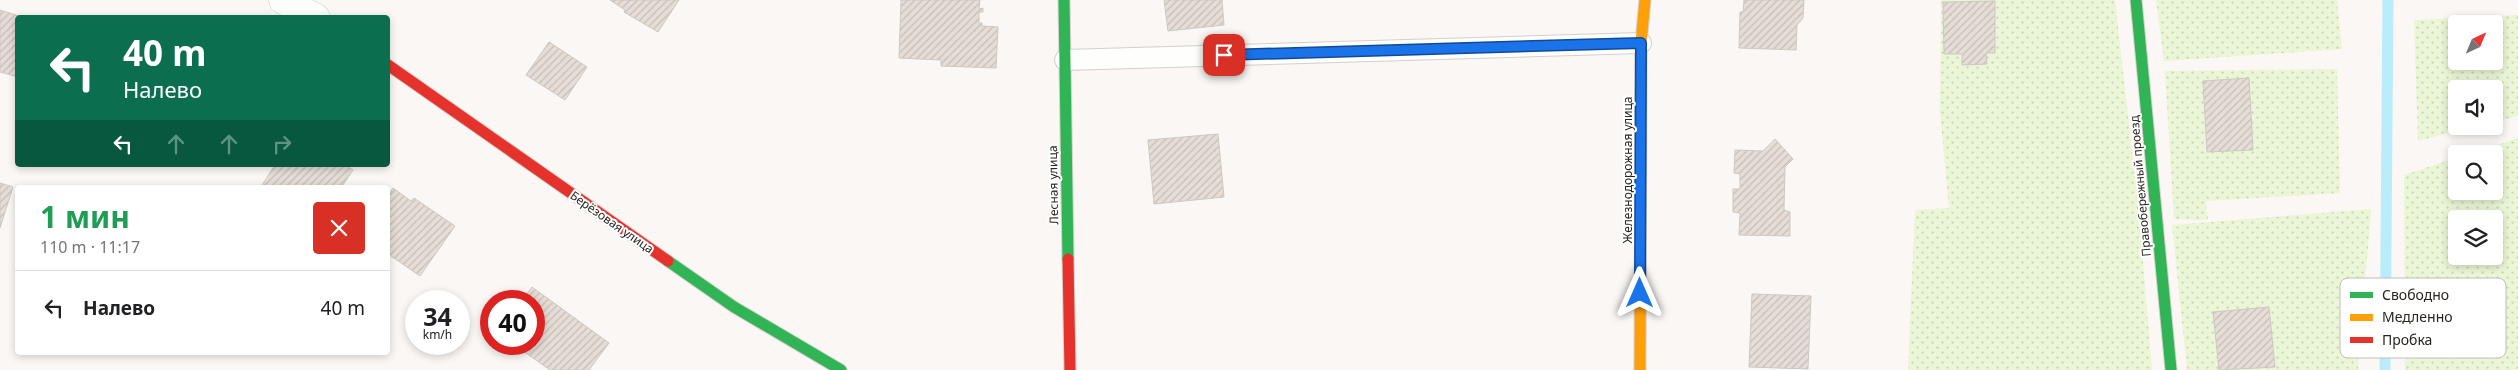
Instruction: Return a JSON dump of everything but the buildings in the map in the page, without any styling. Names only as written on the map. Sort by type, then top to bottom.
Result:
[{"type":"street","points":[[283,0],[310,15]]},
{"type":"street","name":"Лесная улица","points":[[1064,0],[1070,370]]},
{"type":"street","name":"Железнодорожная улица","points":[[1640,370],[1641,43],[1645,0]]},
{"type":"street","name":"Правобережный проезд","points":[[2136,0],[2171,370]]},
{"type":"street","name":"Берёзовая улица","points":[[390,66],[734,307],[841,370]]},
{"type":"lane","points":[[1065,60],[1641,43]]},
{"type":"green space","points":[[1941,0],[2115,0],[2138,204],[2152,370],[1908,370],[1915,210],[1949,208],[1940,112]]},
{"type":"green space","points":[[2156,0],[2337,0],[2342,49],[2164,61]]},
{"type":"green space","points":[[2518,15],[2518,116],[2503,120],[2503,80],[2448,80],[2448,133],[2418,141],[2414,20],[2448,18],[2448,70],[2503,70],[2503,16]]},
{"type":"green space","points":[[2337,69],[2340,193],[2206,201],[2208,220],[2174,219],[2165,71]]},
{"type":"green space","points":[[2518,138],[2518,370],[2405,370],[2405,358],[2506,358],[2506,278],[2405,278],[2404,175],[2448,161],[2448,200],[2503,200],[2503,145],[2497,145]]},
{"type":"green space","points":[[2371,209],[2365,278],[2340,278],[2340,358],[2359,358],[2358,370],[2187,370],[2172,225]]},
{"type":"waterway","points":[[2386,278],[2388,0]]},
{"type":"waterway","points":[[2385,358],[2385,370]]},
{"type":"traffic: fast","points":[[1064,0],[1068,259]]},
{"type":"traffic: fast","points":[[2136,0],[2171,370]]},
{"type":"traffic: fast","points":[[668,261],[734,307],[841,370]]},
{"type":"traffic: slow","points":[[1640,370],[1641,43],[1645,0]]},
{"type":"traffic: jam","points":[[390,66],[668,261]]},
{"type":"traffic: jam","points":[[1068,259],[1070,370]]},
{"type":"route","points":[[1224,55],[1641,43],[1640,293]]}]
